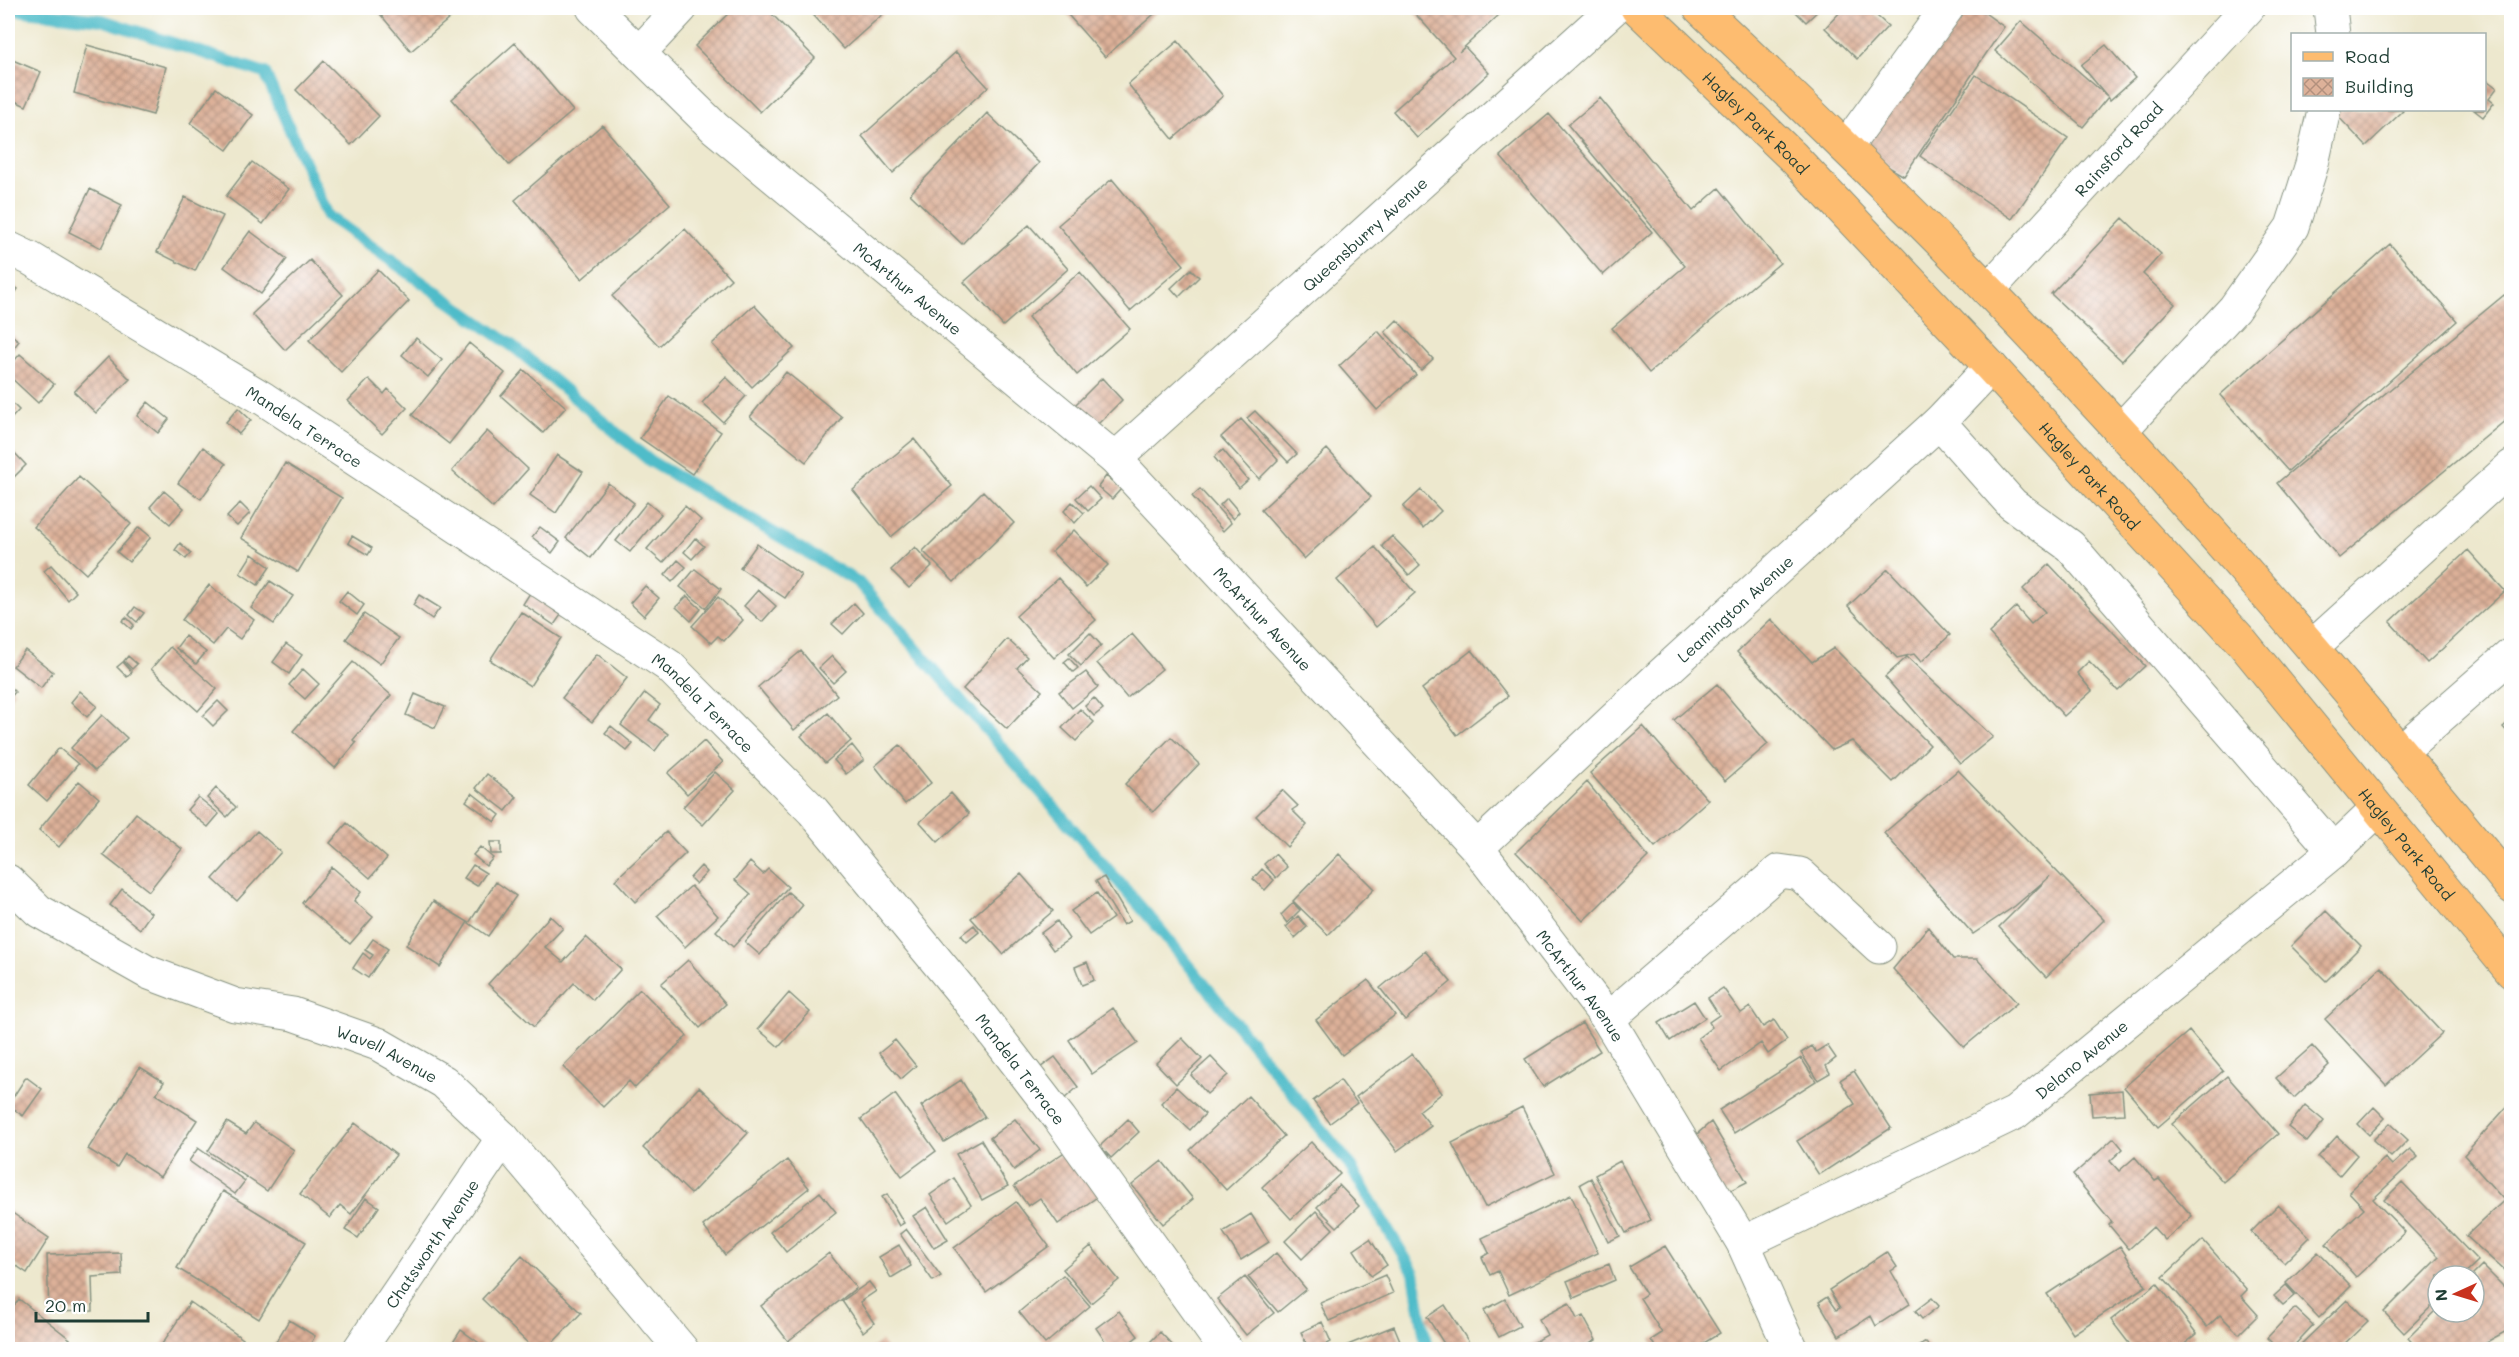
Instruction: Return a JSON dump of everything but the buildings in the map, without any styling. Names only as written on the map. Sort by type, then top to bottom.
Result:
[{"type":"main road","name":"Hagley Park Road","points":[[1637,8],[1793,158],[1991,368],[2243,643],[2511,972]]},
{"type":"main road","points":[[1700,8],[1846,147],[1988,290],[2120,431],[2312,647],[2401,751],[2511,886]]},
{"type":"street","name":"McArthur Avenue","points":[[593,8],[715,128],[1115,459],[1478,848],[1608,1019],[1743,1243],[1791,1350]]},
{"type":"street","points":[[639,53],[681,8]]},
{"type":"street","name":"Queensburry Avenue","points":[[1115,459],[1614,8]]},
{"type":"street","points":[[1846,147],[1947,8]]},
{"type":"street","name":"Rainsford Road","points":[[1988,290],[2248,8]]},
{"type":"street","points":[[2330,8],[2333,33]]},
{"type":"street","points":[[2120,431],[2234,309],[2292,227],[2312,164],[2324,111]]},
{"type":"street","name":"Mandela Terrace","points":[[8,248],[31,258],[264,399],[669,666],[813,811],[955,984],[1060,1119],[1226,1350]]},
{"type":"street","name":"Leamington Avenue","points":[[1478,848],[1661,675],[1939,422],[1991,368]]},
{"type":"street","points":[[1939,422],[2012,504],[2070,546],[2334,850]]},
{"type":"street","points":[[2312,647],[2511,466]]},
{"type":"street","points":[[2401,751],[2511,654]]},
{"type":"street","name":"Delano Avenue","points":[[1743,1243],[2015,1113],[2334,850],[2378,808]]},
{"type":"street","points":[[1608,1019],[1779,871],[1800,874],[1879,947]]},
{"type":"street","name":"Wavell Avenue","points":[[8,881],[39,911],[147,972],[235,1005],[293,1014],[378,1044],[444,1082],[503,1138],[682,1350]]},
{"type":"street","name":"Chatsworth Avenue","points":[[359,1350],[503,1138]]},
{"type":"waterway","points":[[8,9],[102,20],[265,73],[328,216],[514,347],[650,461],[858,582],[1158,927],[1347,1161],[1414,1273],[1427,1350]]}]
